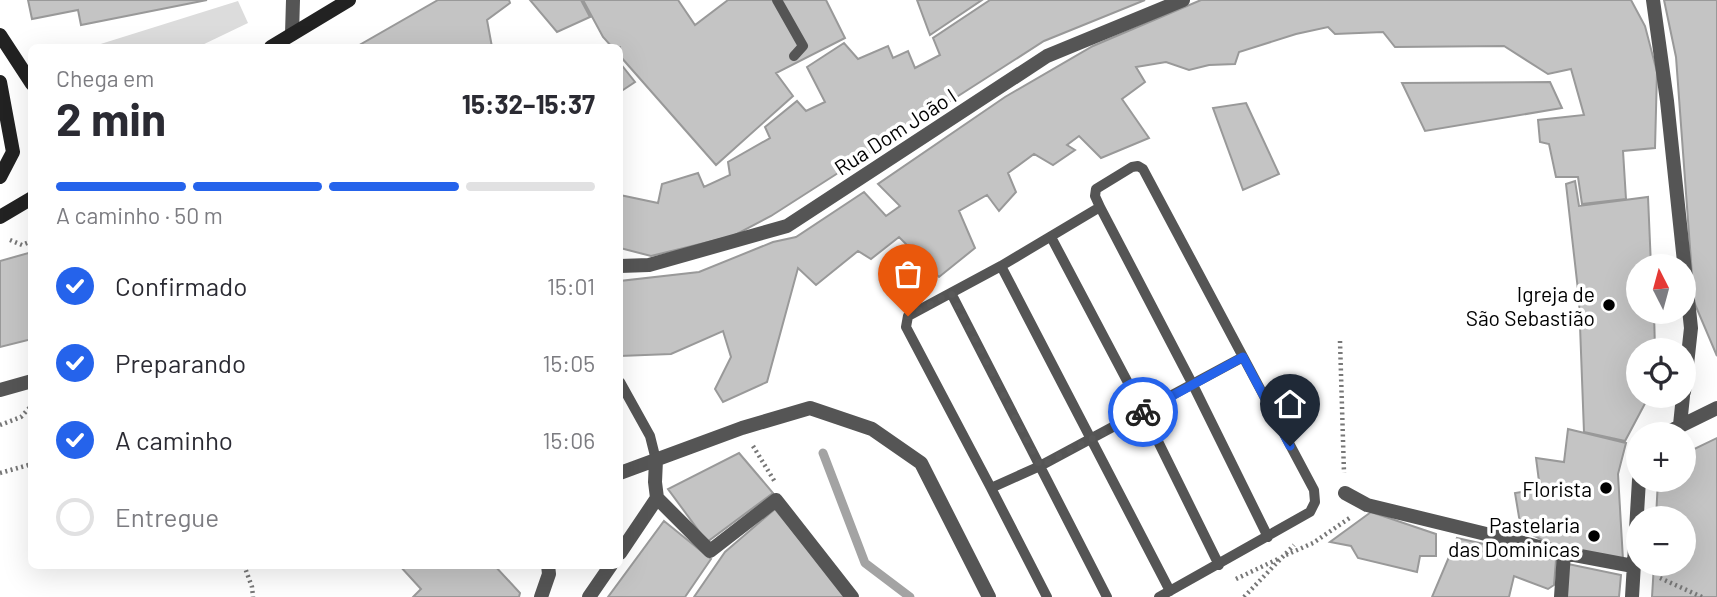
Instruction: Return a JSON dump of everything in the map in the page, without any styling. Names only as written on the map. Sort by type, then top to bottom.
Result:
[{"type":"street","points":[[292,34],[293,0]]},
{"type":"street","points":[[276,44],[349,0]]},
{"type":"street","name":"Rua Dom João I","points":[[623,266],[649,265],[787,226],[1047,55],[1183,0]]},
{"type":"street","points":[[1653,0],[1667,101],[1691,328],[1690,338]]},
{"type":"street","points":[[0,35],[28,79]]},
{"type":"street","points":[[0,82],[13,152],[0,177]]},
{"type":"street","points":[[0,217],[28,200]]},
{"type":"street","points":[[0,390],[28,382]]},
{"type":"street","points":[[623,472],[742,428],[810,408],[872,429],[921,463],[989,597]]},
{"type":"street","points":[[1686,422],[1717,408]]},
{"type":"street","points":[[656,460],[657,498],[710,551],[776,500],[852,597]]},
{"type":"street","points":[[1345,494],[1367,505],[1564,553],[1626,565]]},
{"type":"street","points":[[623,549],[657,498]]},
{"type":"street","points":[[1561,597],[1564,553]]},
{"type":"street","points":[[541,597],[548,569]]},
{"type":"street","points":[[589,597],[608,569]]},
{"type":"street","points":[[1632,597],[1633,576]]},
{"type":"lane","points":[[778,0],[803,46],[794,56]]},
{"type":"lane","points":[[1001,266],[1090,439],[1165,594],[1219,565],[1268,537],[1310,512],[1315,502],[1314,490],[1143,169],[1132,167],[1096,188],[1095,196],[1268,537]]},
{"type":"lane","points":[[1047,597],[906,327],[908,316],[1001,266],[1100,207]]},
{"type":"lane","points":[[1051,237],[1143,411],[1219,565]]},
{"type":"lane","points":[[951,293],[1107,597]]},
{"type":"lane","points":[[992,488],[1040,466],[1243,357]]},
{"type":"lane","points":[[623,388],[651,440],[656,460]]},
{"type":"path","points":[[10,240],[22,245],[28,243]]},
{"type":"path","points":[[1340,341],[1345,494]]},
{"type":"path","points":[[0,425],[21,416],[28,409]]},
{"type":"path","points":[[753,446],[778,487],[776,500]]},
{"type":"path","points":[[0,473],[28,465]]},
{"type":"path","points":[[1232,581],[1313,543],[1336,529]]},
{"type":"path","points":[[245,569],[253,597]]},
{"type":"path","points":[[1660,578],[1702,597]]},
{"type":"shaded area","points":[[238,1],[248,23],[204,44],[101,44]]},
{"type":"building","points":[[28,0],[207,0],[81,25],[78,10],[32,19]]},
{"type":"building","points":[[438,0],[509,0],[510,3],[487,20],[491,44],[361,44]]},
{"type":"building","points":[[530,0],[581,0],[590,17],[557,32]]},
{"type":"building","points":[[583,0],[678,0],[695,25],[728,0],[826,0],[845,38],[776,73],[793,96],[716,165],[623,59],[623,44],[609,44]]},
{"type":"building","points":[[917,0],[982,0],[930,35]]},
{"type":"building","points":[[990,0],[1145,0],[1044,41],[771,216],[733,236],[651,256],[623,249],[623,196],[658,203],[662,184],[698,173],[704,187],[730,175],[728,162],[770,138],[765,127],[797,101],[806,111],[825,102],[807,67],[844,43],[858,59],[888,46],[893,58],[908,51],[915,68],[940,55],[933,38]]},
{"type":"building","points":[[1201,0],[1631,0],[1645,26],[1657,72],[1655,148],[1623,151],[1626,199],[1582,204],[1578,177],[1556,177],[1549,144],[1540,142],[1538,120],[1584,115],[1571,69],[1548,74],[1504,46],[1395,47],[1383,32],[1335,34],[1328,27],[1239,52],[1235,64],[1209,65],[1189,70],[1166,62],[1136,67],[1145,82],[1122,99],[1149,138],[1101,158],[1079,136],[1067,145],[1075,150],[1053,165],[1034,154],[1008,173],[1016,192],[999,211],[987,195],[959,211],[975,248],[939,277],[899,237],[871,259],[858,251],[816,285],[798,268],[767,382],[723,402],[715,389],[731,357],[723,331],[671,354],[623,356],[623,281],[699,272],[773,242],[796,237],[864,192],[886,216],[900,206],[878,184],[1005,97],[1093,46]]},
{"type":"building","points":[[1664,0],[1717,0],[1717,356],[1696,307],[1696,254],[1690,254],[1676,57]]},
{"type":"building","points":[[623,67],[635,82],[623,90]]},
{"type":"building","points":[[1550,82],[1562,108],[1425,131],[1402,83]]},
{"type":"building","points":[[1246,103],[1279,174],[1243,190],[1213,108]]},
{"type":"building","name":"Igreja de São Sebastião","points":[[1575,181],[1579,206],[1648,197],[1650,254],[1626,254],[1626,324],[1654,324],[1655,338],[1626,338],[1626,408],[1643,408],[1635,422],[1626,422],[1625,441],[1584,432],[1579,299],[1566,184]]},
{"type":"building","points":[[28,253],[28,340],[0,347],[0,261]]},
{"type":"building","points":[[1568,429],[1626,443],[1618,474],[1623,560],[1562,550],[1521,529],[1515,493],[1540,489],[1536,458],[1564,462]]},
{"type":"building","points":[[1717,438],[1717,597],[1652,597],[1653,576],[1696,576],[1696,506],[1657,506],[1657,492],[1696,492],[1696,448]]},
{"type":"building","points":[[739,453],[773,493],[707,542],[668,489]]},
{"type":"building","points":[[775,509],[847,597],[694,597],[725,552]]},
{"type":"building","points":[[1371,512],[1436,534],[1436,556],[1420,556],[1417,572],[1358,558],[1351,546],[1330,542]]},
{"type":"building","points":[[664,521],[711,559],[685,597],[608,597]]},
{"type":"building","points":[[1457,538],[1556,560],[1554,585],[1548,589],[1514,576],[1509,597],[1432,597]]},
{"type":"building","points":[[1568,564],[1621,575],[1619,597],[1564,597]]},
{"type":"building","points":[[403,569],[498,569],[520,593],[519,597],[413,597],[421,589]]},
{"type":"waterway","points":[[823,453],[865,563],[910,597]]},
{"type":"way so far","points":[[908,316],[951,293],[1040,466],[1143,412]]},
{"type":"place","name":"Igreja de São Sebastião","points":[[1609,305]]},
{"type":"place","name":"Florista","points":[[1606,488]]},
{"type":"place","name":"Pastelaria das Dominicas","points":[[1594,536]]},
{"type":"route","points":[[1143,412],[1243,357],[1290,446]]}]
